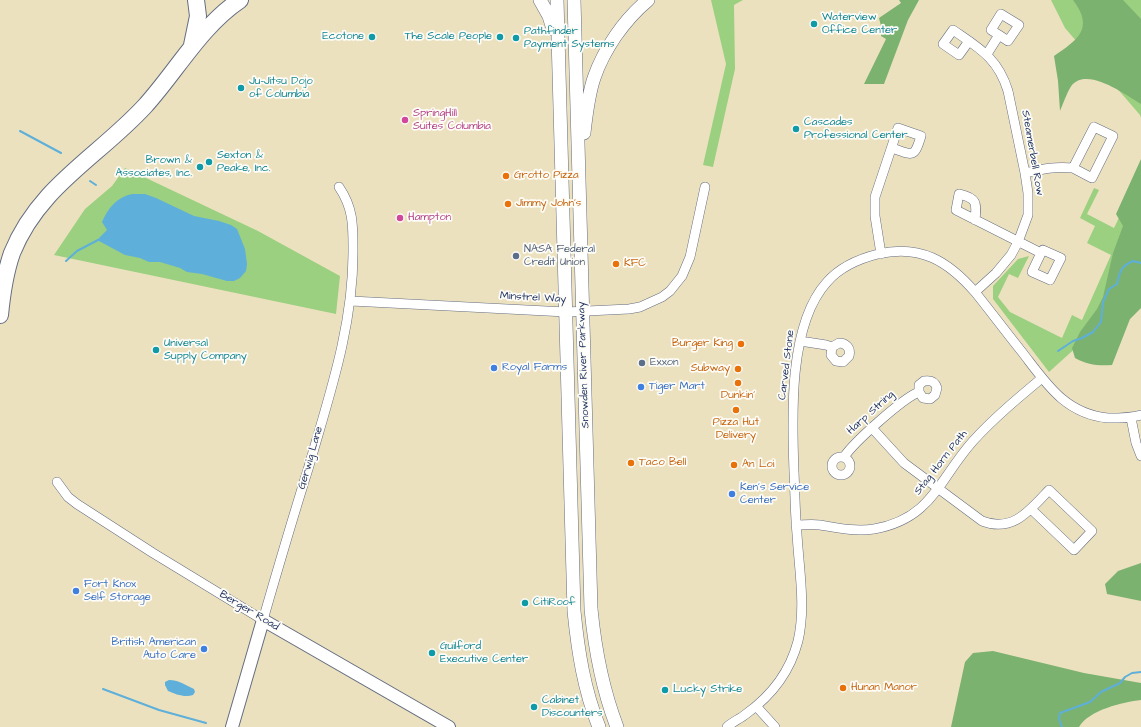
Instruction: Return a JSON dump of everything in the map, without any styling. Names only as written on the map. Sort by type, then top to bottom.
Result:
[{"type":"highway","points":[[191,48],[197,20],[196,0]]},
{"type":"highway","points":[[0,315],[4,287],[12,254],[23,231],[41,203],[54,189],[124,127],[145,106],[191,48],[224,12],[240,0]]},
{"type":"main road","points":[[540,0],[549,16],[558,47]]},
{"type":"main road","name":"Snowden River Parkway","points":[[556,0],[574,611],[581,667],[589,698],[599,727]]},
{"type":"main road","name":"Snowden River Parkway","points":[[574,0],[591,609],[598,662],[603,686],[617,727]]},
{"type":"main road","points":[[578,177],[588,105],[594,79],[608,48],[618,33],[628,20],[648,0]]},
{"type":"street","points":[[987,54],[999,35]]},
{"type":"street","name":"Steamerbell Row","points":[[969,41],[987,54],[998,67],[1005,81],[1025,173],[1029,206],[1025,227],[1018,242],[1004,264],[976,292]]},
{"type":"street","points":[[1025,173],[1052,167],[1061,167],[1073,168],[1092,178],[1113,136],[1094,127],[1073,168]]},
{"type":"street","points":[[880,254],[875,216],[875,198],[892,148]]},
{"type":"street","name":"Gerwig Lane","points":[[232,727],[344,343],[351,301],[353,276],[353,221],[347,198],[339,187]]},
{"type":"street","name":"Minstrel Way","points":[[351,301],[566,312],[629,309],[640,307],[655,301],[670,291],[679,281],[686,268],[705,187]]},
{"type":"street","points":[[975,220],[1041,253]]},
{"type":"street","name":"Carved Stone","points":[[719,727],[728,726],[744,716],[767,697],[782,678],[793,658],[798,640],[801,618],[801,597],[796,525],[793,429],[796,372],[800,340],[805,321],[811,307],[826,282],[847,266],[858,260],[895,251],[934,258],[956,271],[976,292],[1042,378],[1064,401],[1082,412],[1105,417],[1131,418],[1141,415]]},
{"type":"street","points":[[800,340],[832,347]]},
{"type":"street","name":"Stag Horn Path","points":[[796,525],[819,525],[860,530],[888,526],[901,521],[919,510],[929,501],[962,455],[984,428],[1042,378]]},
{"type":"street","name":"Harp String","points":[[844,457],[854,444],[907,397],[919,392]]},
{"type":"street","points":[[1131,418],[1136,443],[1141,456]]},
{"type":"street","points":[[872,428],[904,463],[982,521],[990,524],[1003,525],[1010,523],[1025,515],[1049,490],[1092,531],[1074,550],[1031,509]]},
{"type":"street","name":"Berger Road","points":[[57,482],[68,497],[77,504],[153,553],[263,620],[449,727]]},
{"type":"street","points":[[756,706],[775,727]]},
{"type":"green space","points":[[711,0],[743,0],[734,5],[735,69],[713,167],[703,165],[726,64]]},
{"type":"green space","points":[[899,0],[919,0],[908,20],[884,84],[864,84],[886,39],[881,36],[882,30],[879,18],[901,3]]},
{"type":"green space","points":[[1051,0],[1141,0],[1141,118],[1065,28]]},
{"type":"green space","points":[[1073,0],[1123,0],[1141,19],[1141,104],[1107,84],[1088,79],[1079,80],[1072,85],[1060,111],[1058,81],[1054,56],[1076,39],[1083,26],[1083,19]]},
{"type":"green space","points":[[1141,159],[1141,308],[1130,319],[1112,365],[1089,364],[1075,358],[1072,348],[1080,332],[1097,309],[1103,297],[1113,253],[1123,226],[1116,214]]},
{"type":"green space","points":[[125,168],[258,231],[340,276],[336,314],[54,255],[85,209],[112,186]]},
{"type":"green space","points":[[1141,172],[1141,303],[1080,344],[1049,372],[993,299],[993,286],[1018,259],[1029,256],[1018,278],[1009,274],[998,297],[1010,312],[1062,338],[1072,315],[1082,320],[1111,255],[1087,243],[1095,226],[1080,218],[1094,188],[1099,190],[1087,214],[1114,228]]},
{"type":"green space","points":[[1141,563],[1141,601],[1107,594],[1105,584],[1118,571]]},
{"type":"green space","points":[[993,651],[1084,673],[1141,683],[1141,700],[1107,708],[1090,716],[1079,727],[951,727],[965,662],[973,653]]},
{"type":"water","points":[[132,194],[145,194],[194,216],[219,221],[231,225],[237,229],[245,249],[247,264],[246,271],[240,278],[234,281],[227,281],[202,274],[187,272],[180,268],[160,262],[149,262],[140,258],[125,255],[99,241],[98,239],[107,230],[102,222],[107,212],[117,200]]},
{"type":"water","points":[[169,680],[185,684],[194,689],[195,692],[193,695],[183,696],[168,691],[165,682]]},
{"type":"waterway","points":[[20,131],[61,153]]},
{"type":"waterway","points":[[90,181],[96,185]]},
{"type":"waterway","points":[[66,261],[77,251],[98,240]]},
{"type":"waterway","points":[[1058,351],[1073,341],[1093,332],[1101,322],[1103,302],[1109,289],[1117,284],[1123,267],[1133,261],[1141,263]]},
{"type":"waterway","points":[[1062,727],[1059,719],[1060,713],[1090,702],[1101,692],[1120,683],[1125,677],[1132,673],[1141,672]]},
{"type":"waterway","points":[[103,689],[159,710],[206,723]]},
{"type":"place","name":"Waterview Office Center","points":[[814,24]]},
{"type":"place","name":"Ecotone","points":[[372,37]]},
{"type":"place","name":"The Scale People","points":[[500,37]]},
{"type":"place","name":"Pathfinder Payment Systems","points":[[516,38]]},
{"type":"place","name":"Ju-Jitsu Dojo of Columbia","points":[[241,88]]},
{"type":"place","name":"SpringHill Suites Columbia","points":[[405,120]]},
{"type":"place","name":"Cascades Professional Center","points":[[796,129]]},
{"type":"place","name":"Sexton & Peake, Inc.","points":[[209,162]]},
{"type":"place","name":"Brown & Associates, Inc.","points":[[200,167]]},
{"type":"place","name":"Grotto Pizza","points":[[506,176]]},
{"type":"place","name":"Jimmy John's","points":[[508,204]]},
{"type":"place","name":"Hampton","points":[[400,218]]},
{"type":"place","name":"NASA Federal Credit Union","points":[[516,256]]},
{"type":"place","name":"KFC","points":[[616,264]]},
{"type":"place","name":"Burger King","points":[[741,344]]},
{"type":"place","name":"Universal Supply Company","points":[[156,350]]},
{"type":"place","name":"Exxon","points":[[642,363]]},
{"type":"place","name":"Royal Farms","points":[[494,368]]},
{"type":"place","name":"Subway","points":[[738,369]]},
{"type":"place","name":"Dunkin'","points":[[738,383]]},
{"type":"place","name":"Tiger Mart","points":[[641,387]]},
{"type":"place","name":"Pizza Hut Delivery","points":[[736,410]]},
{"type":"place","name":"Taco Bell","points":[[631,463]]},
{"type":"place","name":"An Loi","points":[[734,465]]},
{"type":"place","name":"Ken’s Service Center","points":[[732,494]]},
{"type":"place","name":"Fort Knox Self Storage","points":[[76,591]]},
{"type":"place","name":"CitiRoof","points":[[525,603]]},
{"type":"place","name":"British American Auto Care","points":[[204,649]]},
{"type":"place","name":"Guilford Executive Center","points":[[432,653]]},
{"type":"place","name":"Hunan Manor","points":[[843,688]]},
{"type":"place","name":"Lucky Strike","points":[[665,690]]},
{"type":"place","name":"Cabinet Discounters","points":[[534,707]]}]
